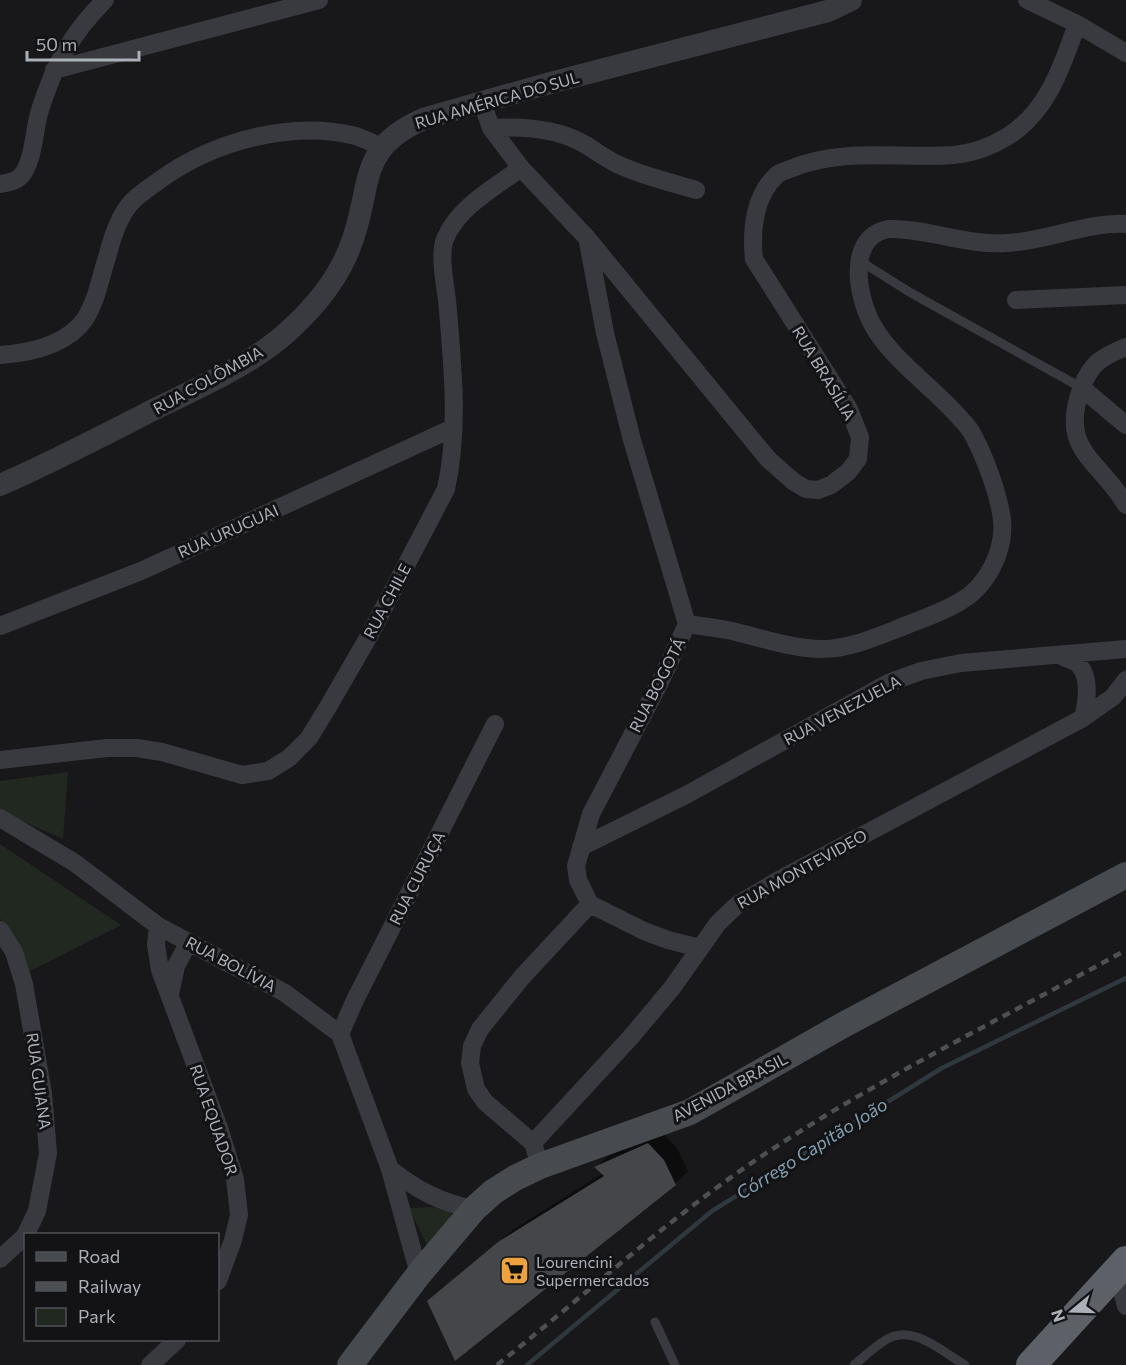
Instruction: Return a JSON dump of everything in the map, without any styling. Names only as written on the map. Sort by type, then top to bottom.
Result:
[{"type":"highway","points":[[1031,1365],[1050,1347],[1121,1266]]},
{"type":"main road","name":"AVENIDA BRASIL","points":[[350,1365],[419,1274],[474,1209],[493,1192],[515,1178],[537,1155],[690,1112],[845,1024],[1126,875]]},
{"type":"street","points":[[0,184],[9,183],[21,176],[28,164],[40,111],[54,70],[76,32],[105,0]]},
{"type":"street","points":[[54,70],[318,0]]},
{"type":"street","name":"RUA AMÉRICA DO SUL","points":[[381,147],[395,133],[426,118],[817,14],[851,0]]},
{"type":"street","points":[[1027,0],[1077,24],[1126,53]]},
{"type":"street","name":"RUA BRASÍLIA","points":[[482,102],[491,128],[521,168],[587,238],[768,459],[794,482],[806,489],[818,490],[831,485],[848,472],[858,459],[860,437],[849,409],[754,259],[752,239],[755,218],[766,189],[778,174],[800,165],[826,159],[884,154],[955,155],[992,145],[1022,126],[1044,102],[1064,64],[1077,24]]},
{"type":"street","points":[[491,128],[514,127],[554,132],[584,144],[618,165],[696,190]]},
{"type":"street","points":[[0,355],[21,354],[43,349],[74,331],[85,318],[97,290],[118,226],[129,205],[144,191],[190,161],[227,143],[274,133],[319,131],[356,136],[381,147]]},
{"type":"street","name":"RUA COLÔMBIA","points":[[0,485],[223,375],[263,351],[295,325],[327,289],[339,271],[350,248],[360,216],[373,161],[381,147]]},
{"type":"street","name":"RUA CHILE","points":[[0,759],[107,748],[137,748],[162,752],[242,776],[268,771],[289,758],[309,738],[369,636],[446,489],[451,467],[454,398],[447,290],[443,267],[444,241],[451,227],[468,208],[521,168]]},
{"type":"street","points":[[687,624],[782,643],[820,649],[836,648],[888,632],[963,601],[979,586],[991,570],[1001,543],[1002,520],[990,476],[972,433],[874,329],[861,294],[859,260],[865,244],[879,230],[888,229],[1005,244],[1088,226],[1126,224]]},
{"type":"street","name":"RUA BOGOTÁ","points":[[587,238],[605,333],[632,440],[687,624],[660,682],[591,814],[576,866],[578,880],[590,904]]},
{"type":"street","points":[[1016,300],[1126,295]]},
{"type":"street","points":[[1126,347],[1094,364],[1086,375],[1075,406],[1073,422],[1077,441],[1126,505]]},
{"type":"street","points":[[1082,388],[1126,425]]},
{"type":"street","name":"RUA URUGUAI","points":[[0,626],[141,571],[453,428]]},
{"type":"street","name":"RUA VENEZUELA","points":[[581,847],[688,794],[888,683],[921,671],[992,660],[1126,649]]},
{"type":"street","points":[[1062,656],[1079,665],[1086,682],[1087,700],[1083,718]]},
{"type":"street","name":"RUA MONTEVIDEO","points":[[537,1155],[672,988],[726,914],[777,880],[1083,718],[1113,697],[1126,680]]},
{"type":"street","name":"RUA CURUÇA","points":[[340,1034],[495,724]]},
{"type":"street","name":"RUA BOLÍVIA","points":[[0,818],[75,863],[158,926],[285,993],[340,1034]]},
{"type":"street","points":[[537,1155],[485,1102],[476,1089],[470,1063],[472,1046],[480,1029],[522,977],[590,904],[644,931],[700,948]]},
{"type":"street","name":"RUA EQUADOR","points":[[158,926],[156,945],[160,970],[219,1128],[235,1179],[239,1215],[233,1240],[219,1278]]},
{"type":"street","name":"RUA GUIANA","points":[[0,930],[14,952],[24,984],[44,1093],[48,1153],[37,1211],[27,1233]]},
{"type":"street","points":[[170,996],[176,966],[189,942]]},
{"type":"street","points":[[340,1034],[390,1169],[419,1274]]},
{"type":"street","points":[[390,1169],[425,1194],[442,1202],[474,1209]]},
{"type":"street","name":"RUA GUIANA","points":[[0,1259],[24,1237]]},
{"type":"street","points":[[1121,1266],[1126,1306]]},
{"type":"street","points":[[150,1365],[176,1341]]},
{"type":"lane","points":[[859,260],[911,293],[1082,388]]},
{"type":"lane","points":[[655,1322],[675,1365]]},
{"type":"lane","points":[[854,1365],[886,1339],[902,1334],[916,1335],[965,1365]]},
{"type":"green space","points":[[68,772],[63,839],[0,811],[0,781]]},
{"type":"green space","points":[[0,844],[121,925],[28,972],[0,918]]},
{"type":"green space","points":[[433,1207],[451,1211],[451,1230],[427,1245],[409,1208]]},
{"type":"building","name":"Lourencini Supermercados","points":[[648,1143],[664,1160],[676,1185],[455,1361],[427,1301],[498,1242],[604,1176],[594,1167]]},
{"type":"waterway","name":"Córrego Capitão João","points":[[527,1365],[712,1211],[942,1068],[1126,978]]},
{"type":"railway","points":[[497,1365],[700,1200],[771,1150],[902,1071],[1126,950]]},
{"type":"place","name":"Lourencini Supermercados","points":[[515,1271]]}]
